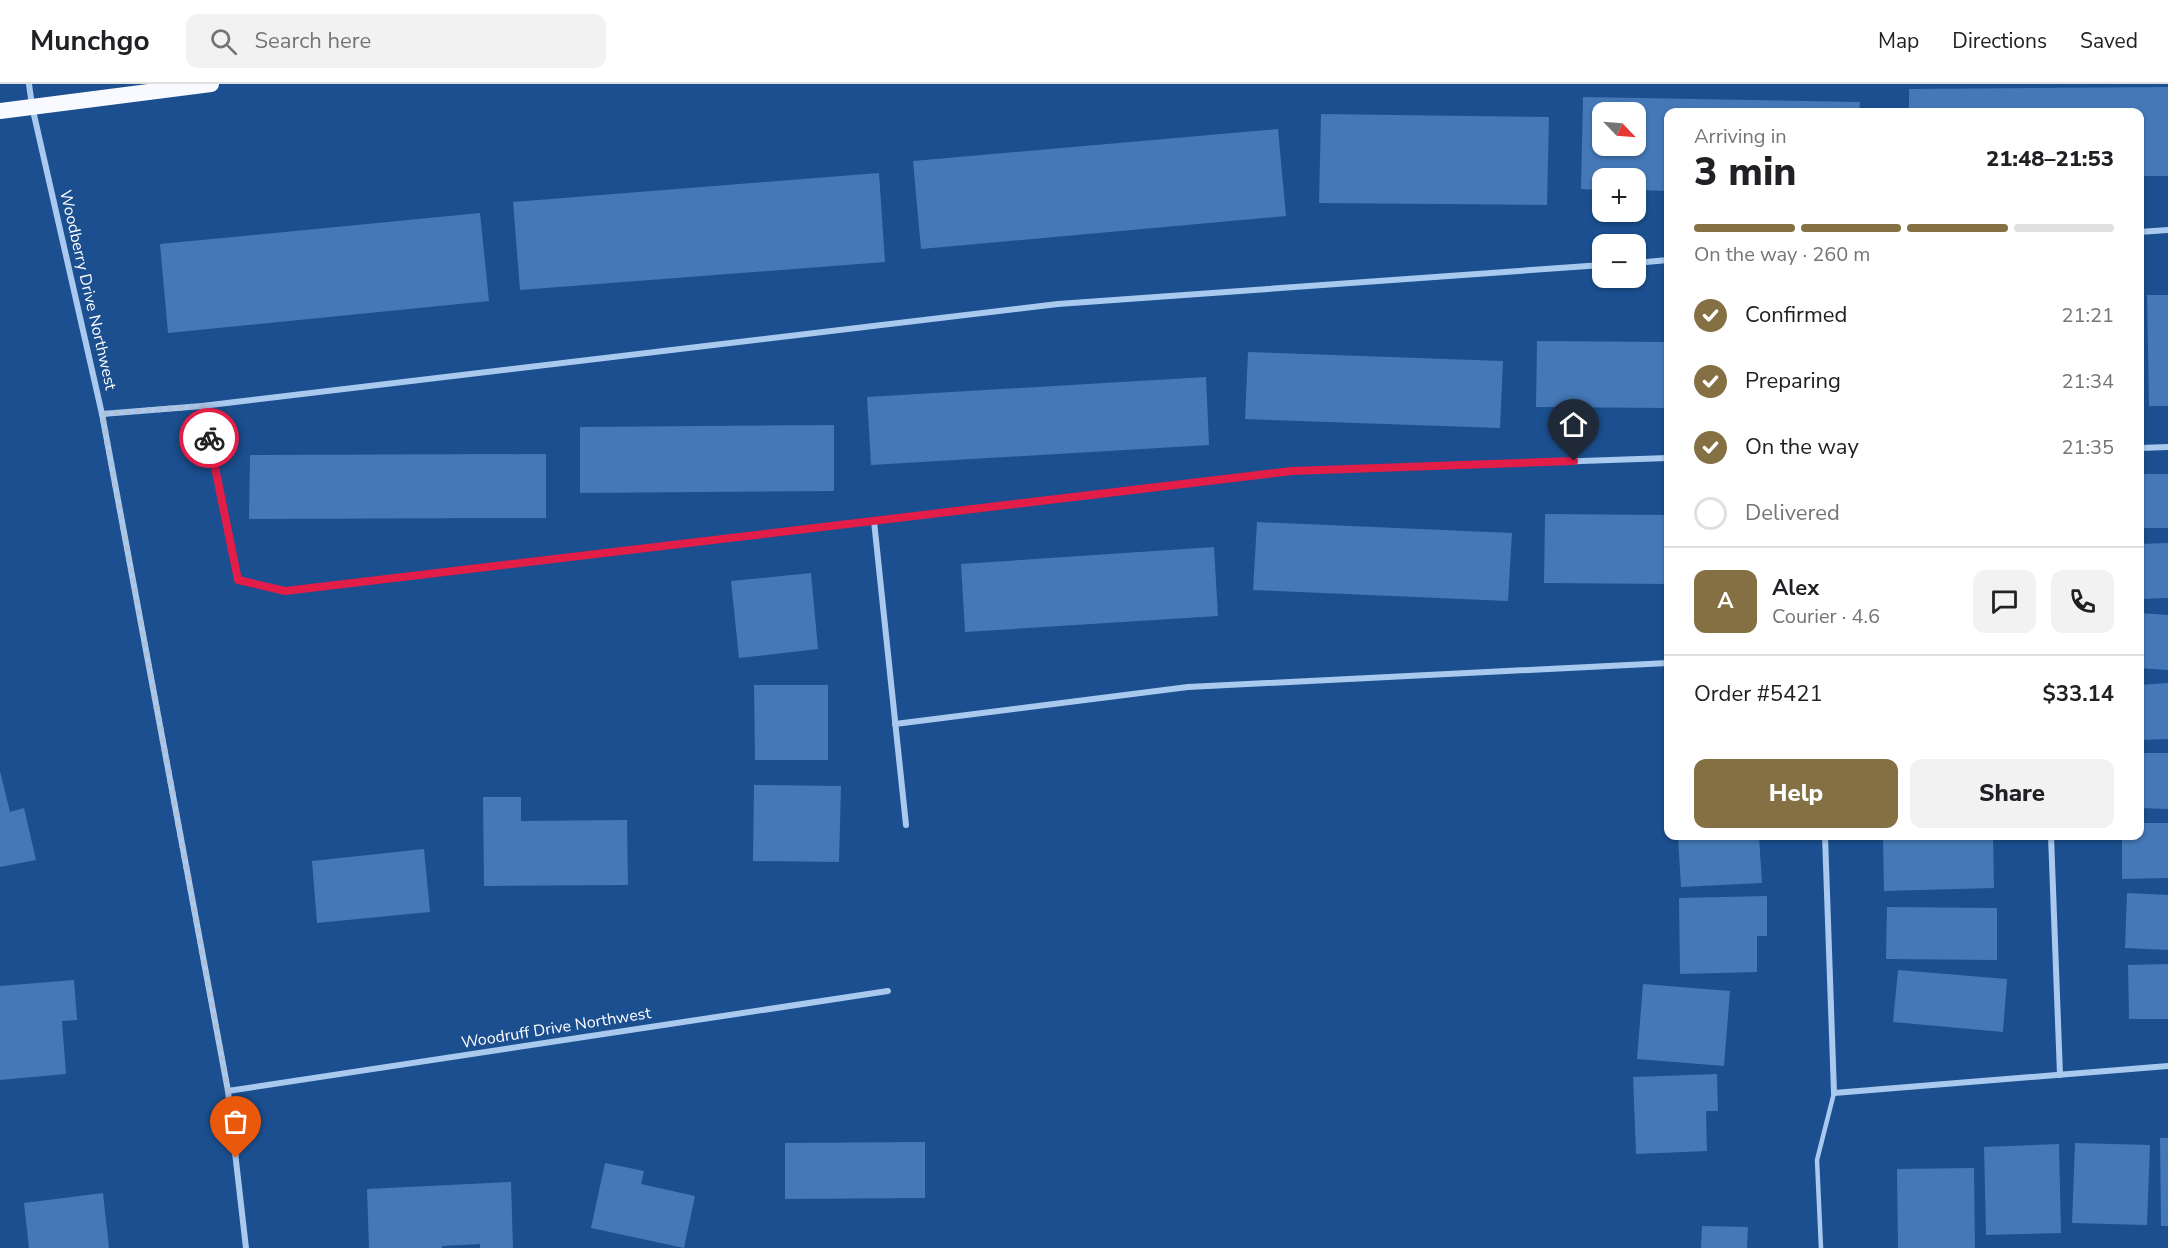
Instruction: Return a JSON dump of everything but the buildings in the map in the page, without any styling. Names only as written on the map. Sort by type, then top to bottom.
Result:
[{"type":"highway","points":[[0,111],[211,84]]},
{"type":"street","name":"Woodberry Drive Northwest","points":[[29,84],[32,106],[102,414],[228,1091],[246,1248]]},
{"type":"street","points":[[2144,232],[2168,230]]},
{"type":"street","points":[[1646,262],[1664,260]]},
{"type":"street","points":[[102,414],[202,406],[1058,304],[1592,266]]},
{"type":"street","points":[[202,406],[238,580],[285,591],[1292,471],[1664,458]]},
{"type":"street","points":[[2144,448],[2168,447]]},
{"type":"street","points":[[874,521],[906,825]]},
{"type":"street","points":[[895,724],[1188,687],[1664,663]]},
{"type":"street","points":[[1825,840],[1834,1093],[2168,1066]]},
{"type":"street","points":[[2051,840],[2060,1075]]},
{"type":"street","name":"Woodruff Drive Northwest","points":[[228,1091],[888,991]]},
{"type":"lane","points":[[1821,1248],[1817,1160],[1834,1093]]},
{"type":"way so far","points":[[209,438],[202,406],[102,414],[228,1091],[236,1158]]},
{"type":"route","points":[[209,438],[238,580],[285,591],[1292,471],[1574,461]]}]
